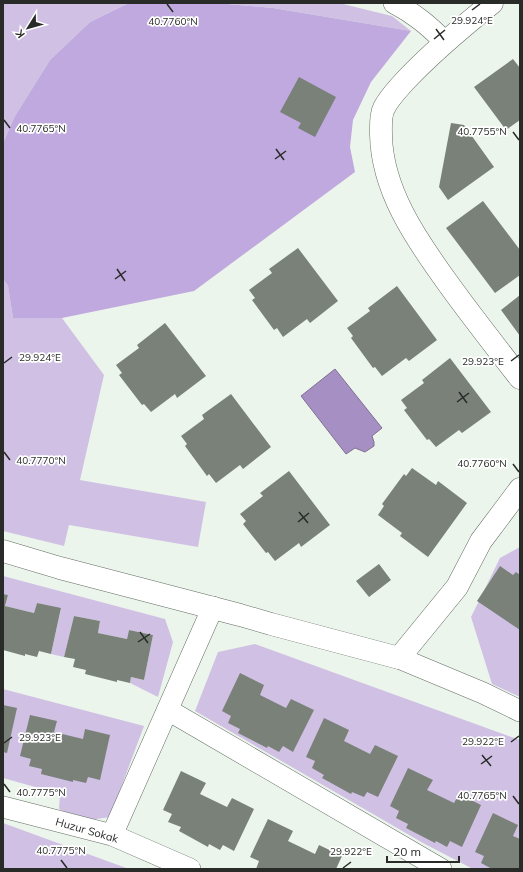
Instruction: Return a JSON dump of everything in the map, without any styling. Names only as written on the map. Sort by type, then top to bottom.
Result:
[{"type":"main road","points":[[492,3],[445,42],[414,71],[393,95],[384,109],[381,125],[381,152],[388,178],[420,244],[464,306],[520,378]]},
{"type":"main road","points":[[3,551],[60,568],[213,607],[400,658],[458,587],[481,541],[517,495]]},
{"type":"street","points":[[394,3],[411,12],[430,27],[445,42]]},
{"type":"street","points":[[112,835],[213,607]]},
{"type":"street","points":[[400,658],[483,693],[520,711]]},
{"type":"street","points":[[168,710],[441,869]]},
{"type":"street","name":"Huzur Sokak","points":[[3,807],[112,835],[190,869]]},
{"type":"shaded area","points":[[3,3],[129,3],[90,22],[50,60],[15,116],[3,143]]},
{"type":"shaded area","points":[[129,3],[216,3],[273,8],[411,31],[371,82],[353,120],[350,147],[355,172],[194,291],[62,318],[13,318],[8,286],[3,279],[3,143],[15,116],[50,60],[90,22]]},
{"type":"shaded area","points":[[216,3],[339,3],[392,16],[411,31],[273,8]]},
{"type":"shaded area","points":[[3,279],[8,286],[13,318],[62,318],[104,375],[80,480],[206,502],[198,547],[69,525],[64,546],[3,531]]},
{"type":"shaded area","points":[[335,369],[382,428],[372,436],[374,446],[365,452],[355,448],[346,454],[301,396]]},
{"type":"shaded area","points":[[520,547],[520,697],[492,684],[471,617],[500,558]]},
{"type":"shaded area","points":[[3,576],[165,619],[173,642],[158,697],[130,683],[131,677],[144,680],[153,635],[129,630],[127,639],[98,633],[100,621],[74,616],[64,657],[51,654],[61,609],[37,603],[34,613],[5,606],[8,595],[3,594]]},
{"type":"shaded area","points":[[255,644],[520,740],[520,869],[473,869],[423,843],[195,711],[218,652]]},
{"type":"shaded area","points":[[3,689],[144,726],[110,817],[83,821],[59,809],[60,794],[3,778]]},
{"type":"shaded area","points":[[3,823],[129,869],[3,869]]},
{"type":"building","points":[[513,59],[520,68],[520,120],[506,130],[474,87]]},
{"type":"building","points":[[299,77],[336,97],[315,137],[298,128],[301,123],[280,112]]},
{"type":"building","points":[[451,123],[464,125],[494,167],[448,200],[439,187]]},
{"type":"building","points":[[483,201],[520,250],[520,275],[495,293],[446,228]]},
{"type":"building","points":[[298,248],[338,301],[310,323],[307,319],[283,337],[277,328],[274,330],[252,300],[255,298],[249,290],[272,273],[269,269]]},
{"type":"building","points":[[397,286],[437,340],[409,361],[406,358],[382,376],[375,367],[373,368],[351,338],[353,336],[347,328],[370,311],[368,308]]},
{"type":"building","points":[[520,295],[520,336],[501,310]]},
{"type":"building","points":[[165,323],[206,376],[177,398],[175,394],[151,412],[144,404],[142,405],[119,375],[122,373],[116,365],[139,348],[137,345]]},
{"type":"building","points":[[450,358],[491,412],[462,433],[459,430],[436,447],[429,439],[427,440],[404,410],[407,408],[401,400],[424,383],[422,380]]},
{"type":"building","points":[[231,394],[271,447],[243,469],[240,465],[216,483],[209,474],[207,476],[185,446],[187,444],[181,436],[204,419],[202,415]]},
{"type":"building","points":[[412,468],[436,485],[438,481],[467,503],[428,557],[400,536],[402,533],[378,515],[384,506],[382,504],[404,474],[406,476]]},
{"type":"building","points":[[289,471],[330,525],[301,547],[299,543],[275,561],[268,552],[266,553],[243,524],[246,521],[240,514],[263,496],[260,493]]},
{"type":"building","points":[[379,564],[391,580],[369,597],[356,581]]},
{"type":"building","points":[[500,566],[513,575],[516,572],[520,575],[520,630],[477,601]]},
{"type":"building","points":[[3,594],[8,595],[5,606],[34,613],[37,603],[61,608],[51,654],[39,651],[37,657],[25,654],[25,656],[3,650]]},
{"type":"building","points":[[74,616],[100,621],[98,633],[127,639],[129,630],[153,635],[144,680],[131,677],[130,683],[117,680],[117,682],[85,674],[86,670],[73,667],[75,659],[64,657]]},
{"type":"building","points":[[240,673],[264,685],[260,695],[286,708],[291,699],[314,710],[293,752],[283,746],[279,752],[268,746],[267,748],[238,733],[240,729],[228,723],[231,716],[222,711]]},
{"type":"building","points":[[3,705],[17,708],[7,753],[3,752]]},
{"type":"building","points":[[30,715],[57,721],[54,732],[83,739],[85,729],[110,735],[100,780],[88,777],[86,783],[73,780],[73,782],[41,774],[42,769],[29,766],[31,759],[20,756]]},
{"type":"building","points":[[324,718],[349,730],[344,741],[370,754],[375,745],[398,756],[378,797],[367,792],[364,797],[352,792],[351,794],[322,778],[324,775],[312,768],[315,761],[306,757]]},
{"type":"building","points":[[408,768],[433,780],[427,790],[454,803],[459,794],[481,805],[462,847],[450,841],[447,847],[436,841],[435,843],[406,828],[408,824],[396,818],[399,811],[390,806]]},
{"type":"building","points":[[181,771],[206,783],[200,794],[227,807],[232,798],[254,809],[234,851],[223,845],[220,850],[209,844],[208,847],[179,831],[181,827],[168,822],[172,814],[163,810]]},
{"type":"building","points":[[493,813],[518,825],[513,836],[520,839],[520,869],[492,869],[481,863],[484,856],[475,852]]},
{"type":"building","points":[[268,819],[293,831],[288,841],[315,854],[319,845],[342,856],[336,869],[256,869],[259,861],[250,857]]}]
